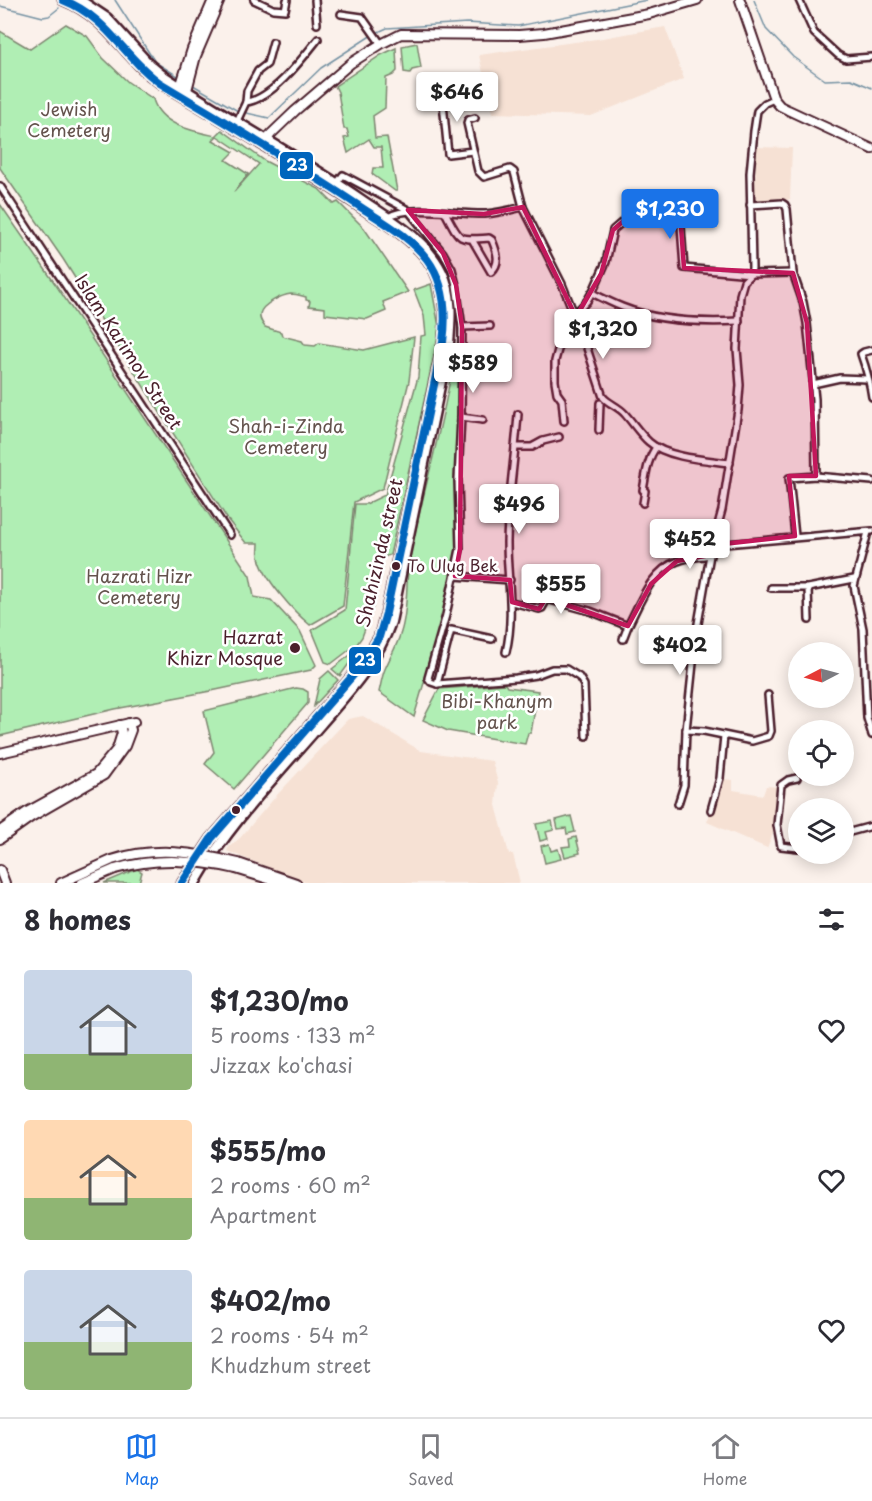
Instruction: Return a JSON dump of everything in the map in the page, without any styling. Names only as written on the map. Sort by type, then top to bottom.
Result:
[{"type":"main road","points":[[63,0],[104,25],[147,73],[183,93]]},
{"type":"main road","points":[[80,0],[107,18],[149,64],[183,93]]},
{"type":"main road","name":"Shahizinda street","points":[[182,883],[211,838],[362,665],[379,637],[401,547],[444,334],[441,287],[435,272],[421,252],[397,231],[265,143],[239,118],[183,93]]},
{"type":"main road","name":"Shahizinda street","points":[[183,93],[337,183],[388,217],[420,242],[437,263],[448,288],[451,325],[447,354],[391,622],[385,639],[368,668],[224,838],[195,883]]},
{"type":"street","points":[[183,93],[192,49],[213,0]]},
{"type":"street","points":[[183,93],[220,0]]},
{"type":"street","points":[[254,0],[273,9],[285,10],[288,0]]},
{"type":"street","points":[[315,0],[316,24]]},
{"type":"street","points":[[265,143],[295,111],[351,63],[401,34],[519,35],[544,33],[649,14],[697,0]]},
{"type":"street","points":[[741,0],[774,99],[780,106],[872,149]]},
{"type":"street","points":[[799,0],[814,33],[838,55],[846,59],[872,57]]},
{"type":"street","points":[[341,14],[362,17],[381,44]]},
{"type":"street","points":[[246,104],[264,96],[300,62],[318,39]]},
{"type":"street","points":[[239,118],[246,104],[247,91],[258,71],[267,64],[273,42]]},
{"type":"street","points":[[442,93],[448,154],[473,151]]},
{"type":"street","points":[[678,804],[684,780],[686,730],[696,635],[730,463],[740,386],[736,349],[740,295],[744,281],[751,274],[753,256],[750,173],[757,111],[765,103],[774,99]]},
{"type":"street","points":[[475,118],[467,121],[480,176],[512,170],[523,207],[562,284],[583,336],[603,397],[623,412],[648,442],[656,447],[679,455],[730,463]]},
{"type":"street","points":[[337,183],[343,175],[408,210],[443,254],[452,270],[456,285],[462,327],[458,480],[460,549],[428,678],[437,684],[516,678],[536,675],[552,669],[566,669],[579,677],[584,685],[586,736]]},
{"type":"street","name":"Islam Karimov Street","points":[[0,186],[230,535]]},
{"type":"street","points":[[358,197],[364,186]]},
{"type":"street","points":[[750,205],[782,203],[785,205],[793,273],[803,302],[807,323],[813,384],[816,476]]},
{"type":"street","points":[[388,217],[393,213],[408,210],[484,214],[523,207]]},
{"type":"street","points":[[445,212],[459,237],[473,241],[489,238],[494,243],[498,261],[491,272],[473,241]]},
{"type":"street","points":[[564,421],[562,400],[557,393],[555,381],[555,361],[562,335],[574,315],[592,293],[606,262],[613,230],[628,217],[675,219],[681,226],[684,268],[751,274],[793,273]]},
{"type":"street","points":[[592,293],[624,308],[654,315],[698,321],[739,321]]},
{"type":"street","points":[[462,327],[490,326]]},
{"type":"street","points":[[872,351],[861,354],[872,397]]},
{"type":"street","points":[[813,384],[840,378],[867,380]]},
{"type":"street","points":[[599,430],[600,403]]},
{"type":"street","points":[[506,652],[512,602],[508,534],[518,414]]},
{"type":"street","points":[[461,417],[483,420]]},
{"type":"street","points":[[515,447],[532,447],[543,441],[559,437]]},
{"type":"street","points":[[643,504],[645,491],[642,490],[650,456],[656,447]]},
{"type":"street","points":[[795,536],[789,478],[816,476],[872,481]]},
{"type":"street","points":[[714,545],[870,531],[854,579],[863,629],[867,718],[872,735]]},
{"type":"street","points":[[623,639],[639,602],[664,569],[677,561],[710,555]]},
{"type":"street","points":[[455,576],[510,580]]},
{"type":"street","points":[[771,588],[808,588],[854,579]]},
{"type":"street","points":[[808,588],[809,620]]},
{"type":"street","points":[[512,602],[539,609],[545,601],[550,600],[590,611],[628,626]]},
{"type":"street","points":[[437,684],[451,630],[492,639]]},
{"type":"street","points":[[686,730],[752,741],[769,736],[771,731],[768,695]]},
{"type":"street","points":[[0,753],[128,723]]},
{"type":"street","points":[[0,831],[27,812],[96,774],[117,749],[128,723]]},
{"type":"street","points":[[0,839],[31,816],[105,776],[125,746],[131,730],[128,723]]},
{"type":"street","points":[[711,810],[720,778],[724,736]]},
{"type":"street","points":[[788,780],[781,785],[777,825],[781,846],[788,847]]},
{"type":"street","points":[[854,831],[872,826]]},
{"type":"street","points":[[61,883],[112,860],[135,854],[166,851],[194,853],[296,883]]},
{"type":"street","points":[[82,883],[115,869],[146,862],[179,860],[237,866]]},
{"type":"street","points":[[0,870],[5,883]]},
{"type":"street","points":[[271,877],[281,883]]},
{"type":"highlighted area","points":[[523,207],[576,317],[601,274],[613,230],[628,217],[675,220],[681,226],[684,268],[793,273],[807,323],[816,455],[816,476],[789,476],[795,536],[714,545],[710,555],[677,561],[651,584],[628,626],[546,598],[539,609],[512,602],[510,580],[455,576],[460,549],[462,327],[456,285],[443,253],[408,210],[484,214]]},
{"type":"shaded area","points":[[665,27],[684,79],[591,116],[492,113],[479,55]]},
{"type":"shaded area","points":[[756,147],[792,148],[790,199],[775,203],[755,202]]},
{"type":"shaded area","points":[[363,716],[421,751],[492,761],[498,783],[496,805],[509,854],[513,854],[520,883],[307,883],[227,851],[348,719]]},
{"type":"shaded area","points":[[723,779],[733,780],[733,790],[763,795],[766,786],[780,787],[775,828],[767,848],[707,822]]},
{"type":"green space","name":"Shah-i-Zinda Cemetery","points":[[66,24],[87,36],[103,58],[128,82],[153,99],[162,115],[170,121],[187,129],[216,136],[222,130],[265,161],[319,189],[334,204],[338,202],[364,228],[408,292],[383,302],[386,311],[367,319],[325,314],[325,308],[309,306],[310,301],[306,300],[306,297],[293,294],[273,301],[264,307],[260,314],[265,327],[281,332],[282,336],[302,341],[305,345],[315,346],[319,343],[364,350],[414,337],[409,381],[383,488],[354,502],[343,606],[310,625],[288,603],[266,575],[259,557],[259,543],[246,543],[228,520],[63,259],[0,168],[0,31],[30,49]],"holes":[[[217,136],[259,164],[234,192],[248,174],[226,160],[234,152],[213,140]]]},
{"type":"green space","points":[[417,43],[421,68],[412,70],[410,73],[404,72],[402,46]]},
{"type":"green space","points":[[396,48],[397,71],[386,78],[385,108],[373,116],[375,138],[387,137],[397,191],[395,191],[372,174],[373,168],[383,168],[381,147],[374,147],[369,139],[348,153],[344,138],[349,137],[347,129],[344,129],[335,86],[381,55]]},
{"type":"green space","name":"Hazrati Hizr Cemetery","points":[[0,204],[250,576],[254,597],[271,600],[300,631],[316,665],[311,670],[115,709],[0,736]]},
{"type":"green space","points":[[431,284],[439,333],[390,555],[377,559],[376,598],[362,637],[357,644],[331,664],[325,662],[312,630],[345,610],[355,504],[366,504],[385,495],[418,377],[421,336],[426,335],[424,316],[414,290]]},
{"type":"green space","points":[[454,358],[461,359],[457,545],[445,611],[414,717],[379,692],[384,672],[398,642],[403,623],[410,555]]},
{"type":"green space","points":[[362,646],[340,676],[332,669]]},
{"type":"green space","points":[[329,671],[338,680],[314,706],[320,679]]},
{"type":"green space","name":"Bibi-Khanym park","points":[[505,684],[507,687],[538,691],[531,733],[528,733],[525,744],[448,731],[423,720],[439,689]]},
{"type":"green space","points":[[296,688],[308,692],[308,703],[234,789],[205,764],[214,752],[204,711]]},
{"type":"green space","points":[[571,816],[575,832],[567,834],[566,828],[558,829],[556,820]]},
{"type":"green space","points":[[552,821],[554,830],[546,832],[548,839],[540,841],[536,824]]},
{"type":"green space","points":[[576,837],[580,853],[565,857],[562,847],[570,846],[569,839]]},
{"type":"green space","points":[[549,844],[551,851],[558,849],[561,859],[545,863],[541,846]]},
{"type":"green space","points":[[137,869],[142,872],[139,883],[104,883]]},
{"type":"waterway","points":[[115,0],[155,62],[181,78]]},
{"type":"waterway","points":[[376,33],[387,28],[467,23],[518,26],[647,0]]},
{"type":"waterway","points":[[754,0],[766,29],[793,57],[825,80],[851,79],[872,88]]},
{"type":"waterway","points":[[0,6],[43,17],[49,16],[59,8]]},
{"type":"waterway","points":[[193,85],[238,111],[269,118],[321,68],[372,35]]},
{"type":"transit line","name":"23","points":[[63,0],[79,8],[104,27],[136,62],[160,83],[313,176],[405,237],[433,268],[443,299],[445,320],[443,342],[379,637],[362,665],[211,839],[182,883]]},
{"type":"place","name":"To Ulug Bek","points":[[396,566]]},
{"type":"place","name":"Hazrat Khizr Mosque","points":[[295,648]]},
{"type":"park label","name":"Jewish Cemetery","points":[[69,120]]}]
